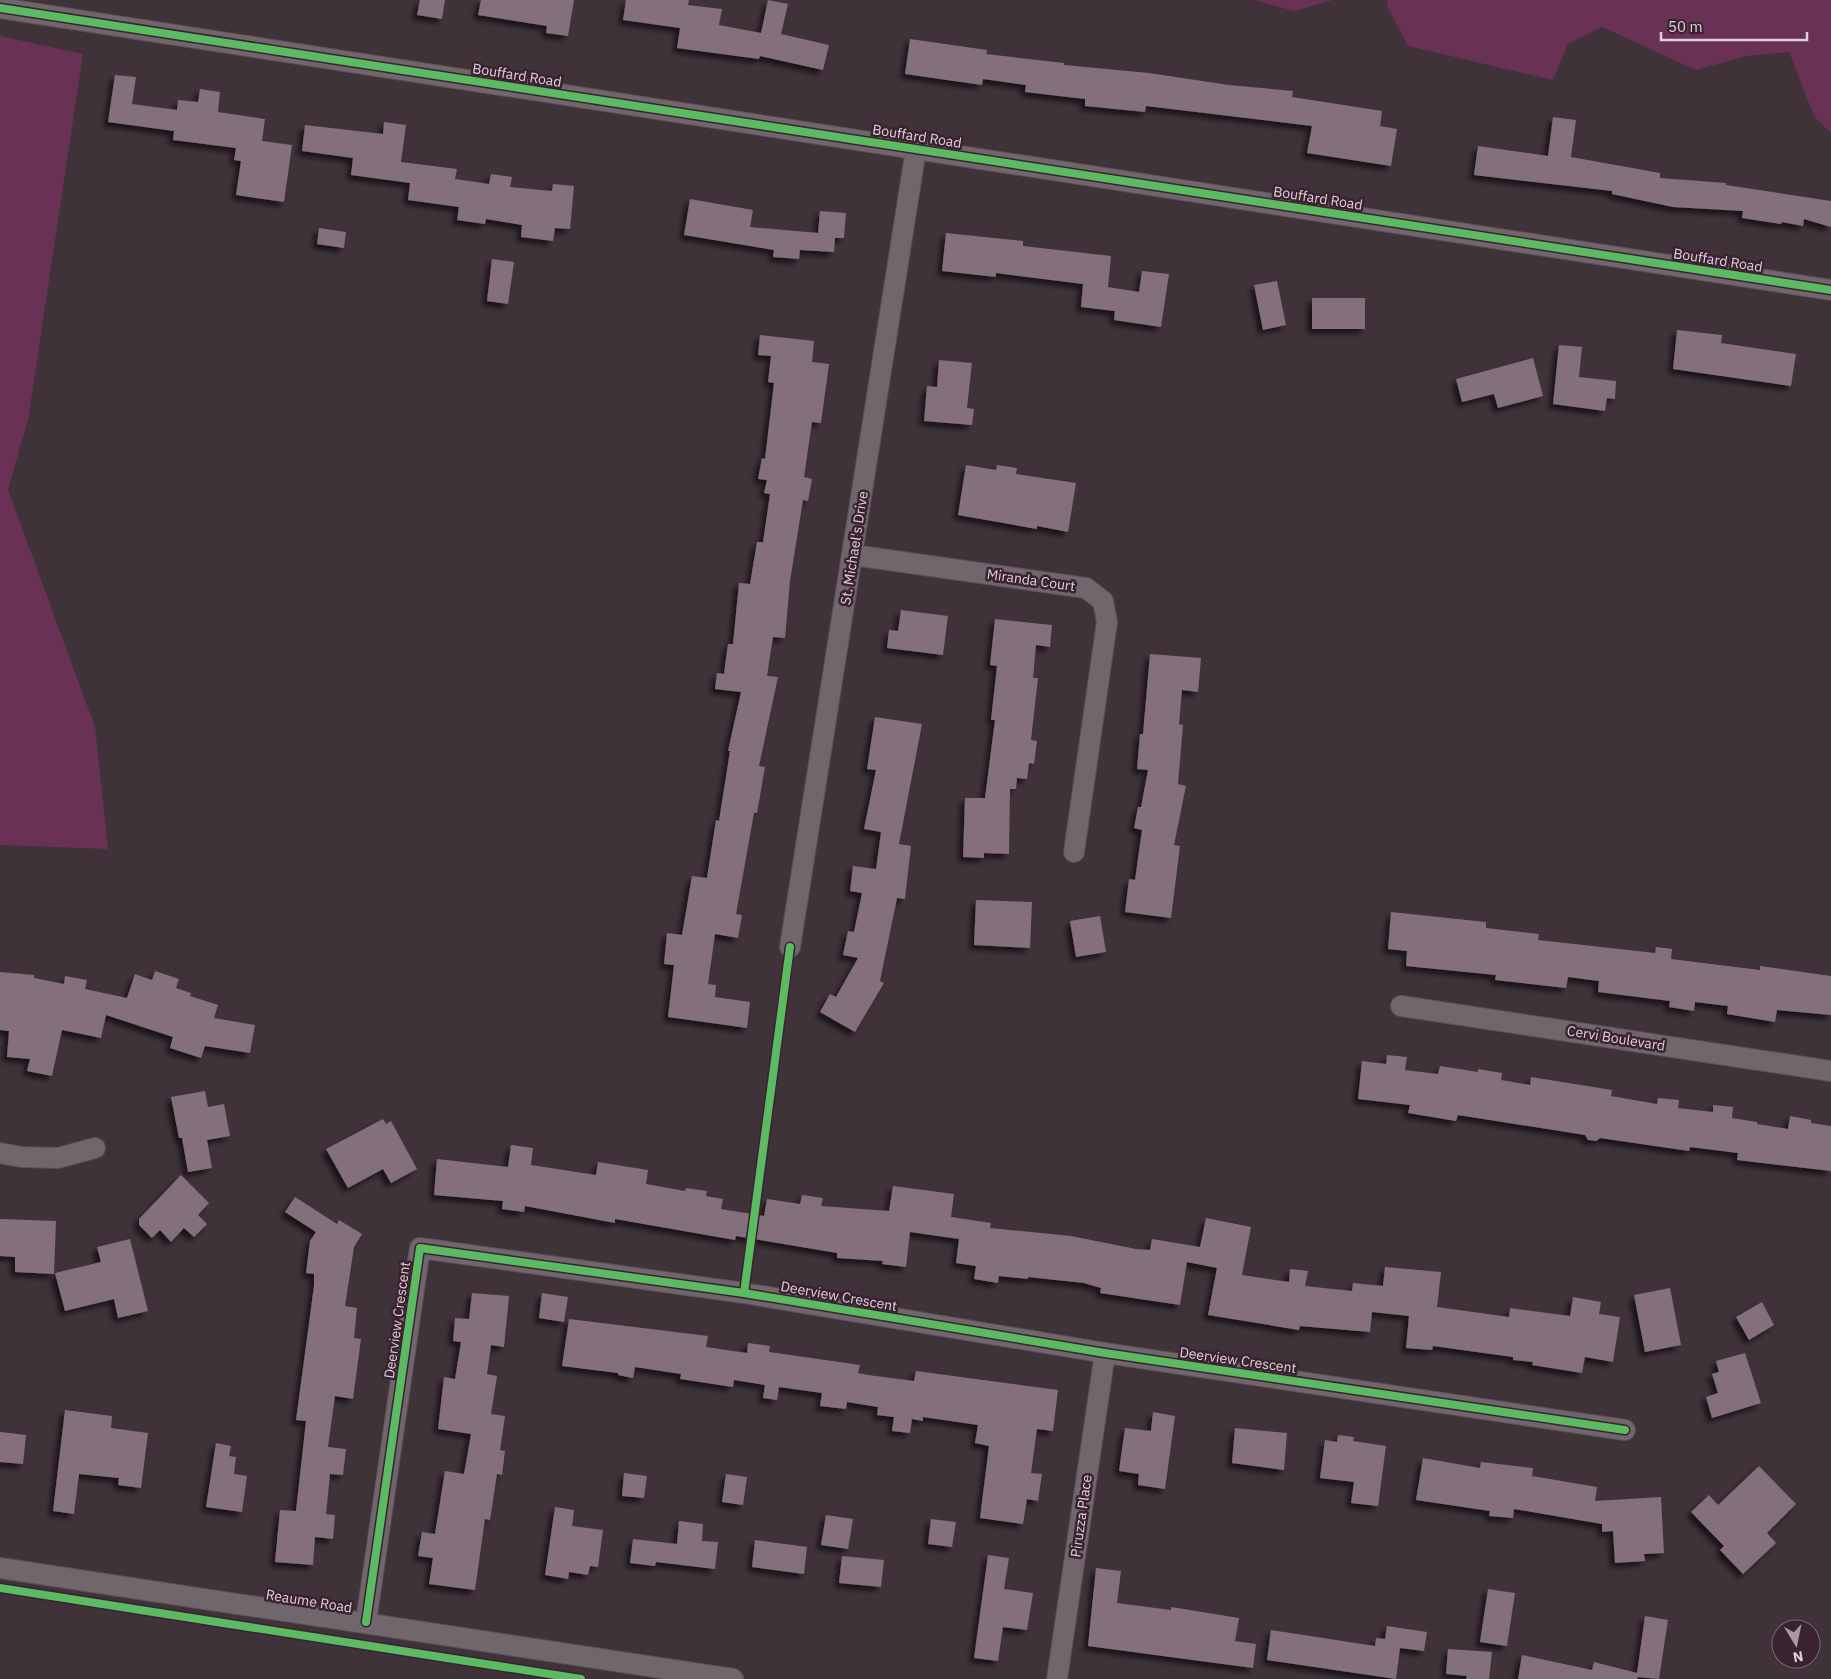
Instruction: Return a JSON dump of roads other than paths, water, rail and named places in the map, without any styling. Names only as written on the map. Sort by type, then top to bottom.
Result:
[{"type":"street","name":"Bouffard Road","points":[[0,8],[1831,290]]},
{"type":"street","name":"St. Michael's Drive","points":[[790,947],[916,149]]},
{"type":"street","name":"Miranda Court","points":[[853,555],[1086,588],[1103,601],[1106,622],[1074,852]]},
{"type":"street","name":"Cervi Boulevard","points":[[1401,1006],[1831,1070]]},
{"type":"street","points":[[0,1152],[22,1157],[58,1158],[95,1148]]},
{"type":"street","name":"Deerview Crescent","points":[[366,1622],[420,1248],[744,1293],[1105,1353],[1625,1430]]},
{"type":"street","name":"Piruzza Place","points":[[1057,1679],[1105,1353]]},
{"type":"street","name":"Reaume Road","points":[[0,1568],[732,1679]]}]
